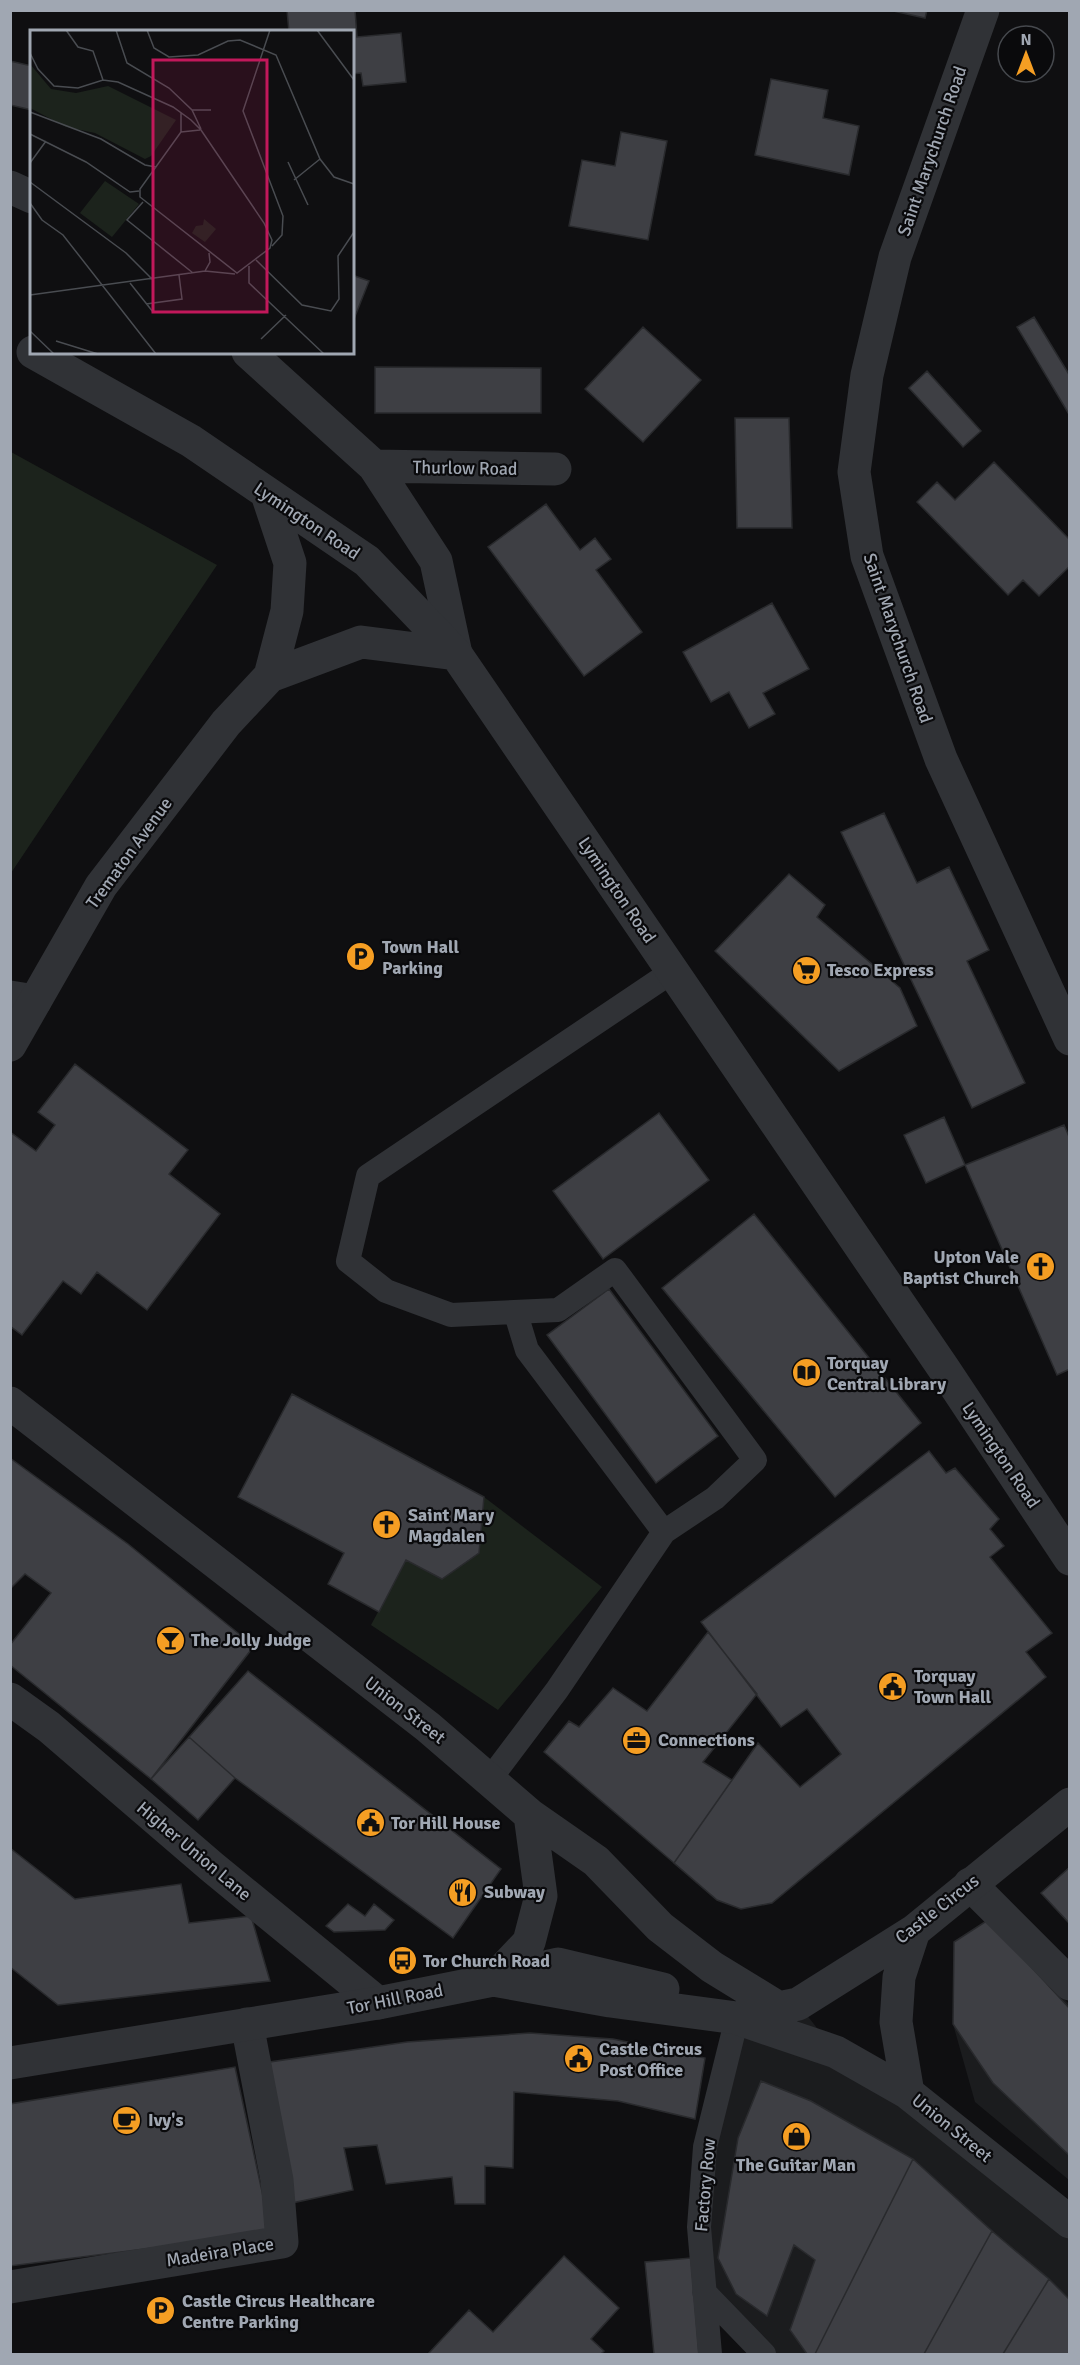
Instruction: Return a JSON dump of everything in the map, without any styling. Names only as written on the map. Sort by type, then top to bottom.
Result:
[{"type":"street","name":"Saint Marychurch Road","points":[[982,10],[895,257],[867,375],[854,472],[867,556],[941,759],[1070,1039]]},
{"type":"street","points":[[10,187],[30,196]]},
{"type":"street","name":"Lymington Road","points":[[10,342],[30,351]]},
{"type":"street","name":"Lymington Road","points":[[36,354],[191,441],[367,561],[456,654],[944,1369],[1070,1559]]},
{"type":"street","name":"Thurlow Road","points":[[250,354],[374,466],[436,561],[456,654]]},
{"type":"street","name":"Thurlow Road","points":[[374,466],[555,469]]},
{"type":"street","name":"Trematon Avenue","points":[[267,494],[290,563],[287,611],[270,675]]},
{"type":"street","name":"Trematon Avenue","points":[[10,1045],[23,999],[101,886],[226,723],[270,675],[361,642],[456,654]]},
{"type":"street","name":"Union Street","points":[[10,1403],[428,1727],[530,1815],[596,1861],[660,1927],[712,1967],[788,2006]]},
{"type":"street","name":"Higher Union Lane","points":[[10,1699],[49,1727],[212,1867],[378,2003]]},
{"type":"street","name":"Castle Circus","points":[[788,2006],[914,1931],[1070,1804]]},
{"type":"street","points":[[493,1980],[529,1941],[541,1896],[530,1815]]},
{"type":"street","points":[[970,1884],[1070,1984]]},
{"type":"street","name":"Union Street","points":[[914,1931],[899,1977],[896,2022],[908,2093],[1070,2222]]},
{"type":"street","name":"Tor Hill Road","points":[[10,2063],[378,2003],[493,1980],[610,2001],[737,2018],[788,2006]]},
{"type":"street","points":[[737,2018],[836,2052],[908,2093]]},
{"type":"street","name":"Madeira Place","points":[[10,2287],[282,2242],[277,2180],[247,2024]]},
{"type":"lane","points":[[490,1779],[557,1690],[664,1532],[715,1498],[755,1460],[615,1270],[558,1310],[516,1314],[451,1315],[386,1290],[348,1261],[368,1176],[673,971]]},
{"type":"lane","points":[[516,1314],[527,1350],[664,1532]]},
{"type":"lane","name":"Factory Row","points":[[710,2355],[699,2227],[705,2147],[737,2018]]},
{"type":"lane","points":[[704,2292],[764,2355]]},
{"type":"shaded area","points":[[11,452],[217,565],[11,873]]},
{"type":"shaded area","points":[[484,1497],[602,1587],[498,1710],[371,1625],[406,1560],[442,1579],[479,1553]]},
{"type":"shaded area","points":[[988,1920],[1069,2004],[1069,2180],[975,2102],[953,2024]]},
{"type":"shaded area","points":[[798,2004],[836,2052],[1069,2222],[1069,2354],[764,2354],[704,2292],[699,2227],[737,2018]]},
{"type":"building","points":[[287,10],[355,10],[357,37],[401,33],[406,82],[363,86],[361,73],[354,74],[354,30],[289,30]]},
{"type":"building","points":[[889,10],[927,10],[925,18]]},
{"type":"building","points":[[10,61],[30,66],[30,110],[10,105]]},
{"type":"building","points":[[771,79],[828,90],[823,118],[859,126],[849,175],[755,155]]},
{"type":"building","points":[[621,132],[667,141],[648,240],[569,226],[582,160],[615,166]]},
{"type":"building","points":[[354,276],[369,281],[354,319]]},
{"type":"building","points":[[1034,317],[1070,376],[1070,416],[1017,327]]},
{"type":"building","points":[[643,327],[701,380],[643,442],[585,389]]},
{"type":"building","points":[[375,367],[541,368],[541,413],[375,413]]},
{"type":"building","points":[[927,371],[981,431],[963,447],[909,388]]},
{"type":"building","points":[[735,418],[789,418],[792,528],[737,528]]},
{"type":"building","points":[[994,462],[1070,540],[1070,566],[1039,596],[1023,580],[1008,595],[917,502],[937,482],[955,500]]},
{"type":"building","points":[[546,504],[580,550],[595,538],[611,559],[596,570],[642,632],[584,676],[488,547]]},
{"type":"building","points":[[772,603],[809,669],[763,693],[775,714],[749,728],[729,692],[711,702],[683,652]]},
{"type":"building","points":[[884,813],[917,883],[949,867],[989,950],[967,961],[1025,1083],[972,1108],[841,832]]},
{"type":"building","name":"Tesco Express","points":[[789,874],[825,905],[817,917],[900,988],[917,1026],[839,1071],[715,951]]},
{"type":"building","points":[[75,1064],[188,1150],[169,1174],[220,1214],[147,1310],[97,1272],[81,1294],[63,1281],[22,1335],[10,1326],[10,1132],[36,1151],[55,1125],[38,1112]]},
{"type":"building","points":[[659,1113],[709,1180],[603,1259],[553,1191]]},
{"type":"building","points":[[944,1117],[965,1165],[926,1183],[904,1135]]},
{"type":"building","name":"Upton Vale Baptist Church","points":[[1064,1125],[1070,1139],[1070,1369],[1057,1375],[965,1165]]},
{"type":"building","name":"Torquay Central Library","points":[[754,1214],[921,1423],[835,1497],[662,1288]]},
{"type":"building","points":[[609,1289],[718,1436],[656,1483],[547,1335]]},
{"type":"building","name":"Saint Mary Magdalen","points":[[292,1394],[484,1497],[479,1553],[442,1579],[406,1560],[379,1612],[328,1584],[344,1553],[238,1497]]},
{"type":"building","name":"Torquay Town Hall","points":[[929,1451],[946,1473],[955,1468],[999,1519],[990,1529],[1004,1546],[990,1557],[1052,1633],[1026,1652],[1046,1677],[772,1903],[741,1909],[717,1900],[674,1863],[758,1743],[800,1787],[841,1754],[807,1709],[781,1727],[701,1622]]},
{"type":"building","points":[[10,1458],[128,1544],[254,1646],[151,1779],[10,1665],[10,1645],[51,1593],[25,1574],[10,1589]]},
{"type":"building","name":"Connections","points":[[708,1632],[757,1694],[703,1762],[732,1780],[674,1863],[544,1752],[569,1721],[579,1727],[613,1688],[647,1711]]},
{"type":"building","name":"Tor Hill House","points":[[248,1671],[501,1869],[453,1938],[235,1778],[189,1737]]},
{"type":"building","points":[[189,1737],[235,1778],[198,1820],[151,1779]]},
{"type":"building","points":[[10,1848],[75,1899],[181,1884],[189,1923],[251,1916],[270,1981],[58,2005],[10,1967]]},
{"type":"building","points":[[1070,1867],[1070,1924],[1041,1893]]},
{"type":"building","points":[[348,1904],[365,1916],[374,1904],[394,1920],[385,1930],[334,1932],[326,1926]]},
{"type":"building","points":[[988,1920],[1070,2009],[1070,2156],[993,2083],[953,2024],[954,1942]]},
{"type":"building","points":[[530,2033],[613,2039],[705,2058],[695,2119],[618,2101],[514,2092],[513,2168],[485,2166],[485,2204],[455,2204],[452,2177],[386,2184],[377,2145],[344,2148],[353,2190],[292,2203],[270,2062],[407,2042]]},
{"type":"building","points":[[235,2067],[271,2233],[10,2266],[10,2104]]},
{"type":"building","points":[[761,2081],[811,2101],[913,2159],[815,2354],[807,2354],[790,2330],[815,2260],[794,2245],[767,2316],[736,2294],[718,2258],[738,2138]]},
{"type":"building","points":[[913,2159],[992,2231],[924,2354],[815,2354]]},
{"type":"building","points":[[992,2231],[1049,2279],[1003,2354],[924,2354]]},
{"type":"building","points":[[564,2256],[619,2308],[591,2339],[604,2351],[601,2354],[428,2354],[469,2310],[493,2332]]},
{"type":"building","points":[[691,2258],[699,2354],[654,2354],[645,2262]]},
{"type":"building","points":[[1049,2279],[1070,2300],[1070,2354],[1003,2354]]},
{"type":"place","name":"Town Hall Parking","points":[[361,957]]},
{"type":"place","name":"Tesco Express","points":[[806,970]]},
{"type":"place","name":"Upton Vale Baptist Church","points":[[1040,1267]]},
{"type":"place","name":"Torquay Central Library","points":[[806,1373]]},
{"type":"place","name":"Saint Mary Magdalen","points":[[387,1525]]},
{"type":"place","name":"The Jolly Judge","points":[[170,1640]]},
{"type":"place","name":"Torquay Town Hall","points":[[893,1686]]},
{"type":"place","name":"Connections","points":[[637,1740]]},
{"type":"place","name":"Tor Hill House","points":[[370,1823]]},
{"type":"place","name":"Subway","points":[[463,1892]]},
{"type":"place","name":"Tor Church Road","points":[[402,1961]]},
{"type":"place","name":"Castle Circus Post Office","points":[[578,2059]]},
{"type":"place","name":"Ivy's","points":[[127,2120]]},
{"type":"place","name":"The Guitar Man","points":[[796,2136]]},
{"type":"place","name":"Castle Circus Healthcare Centre Parking","points":[[161,2311]]}]
